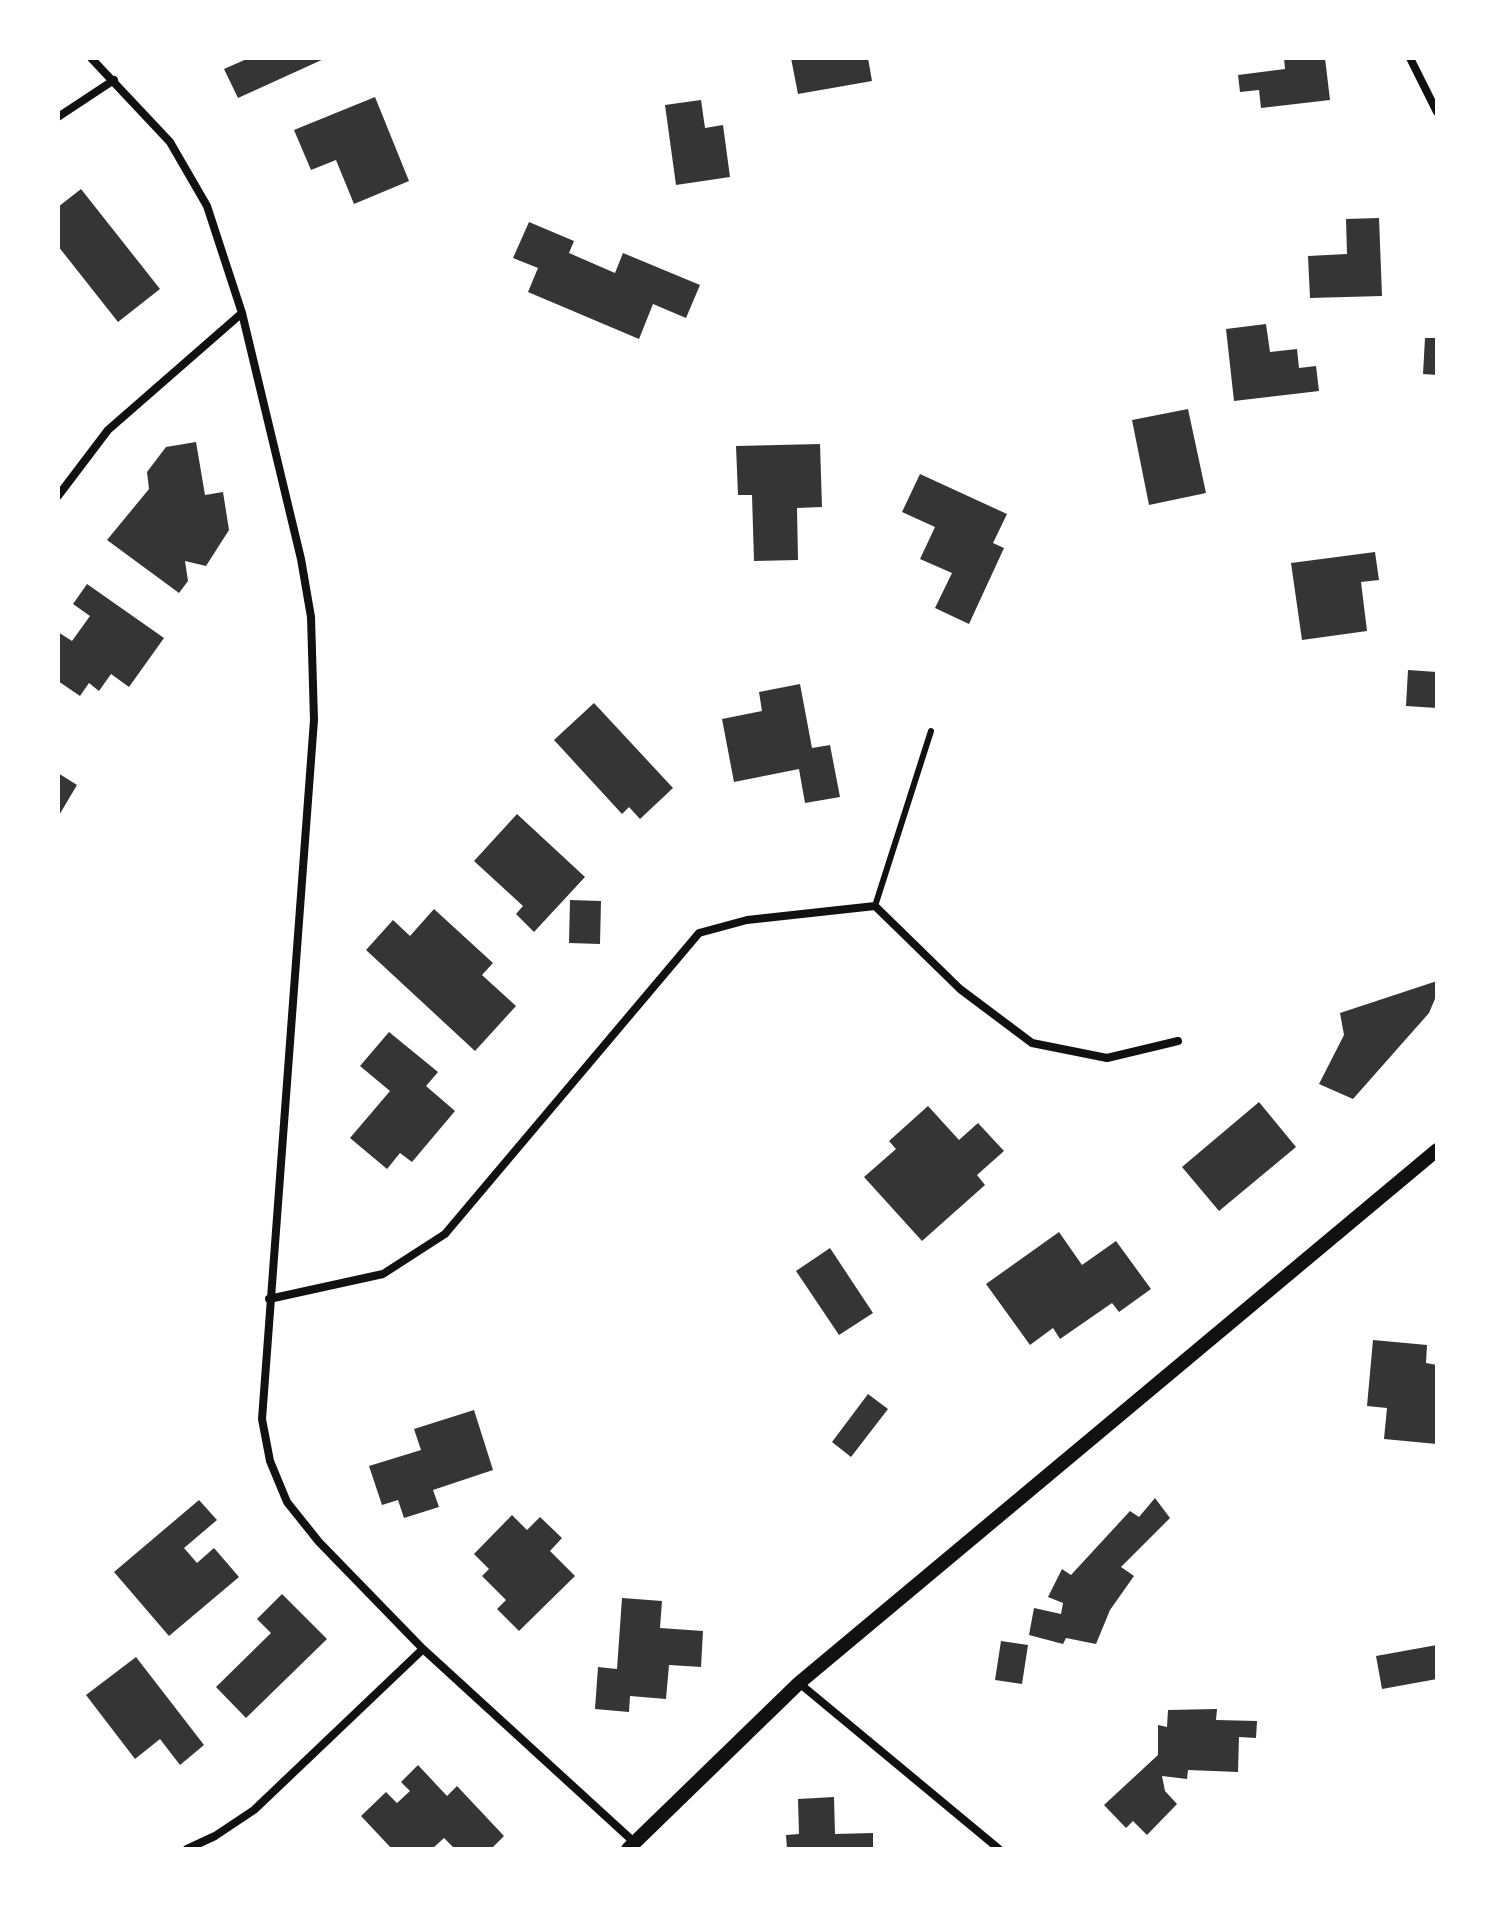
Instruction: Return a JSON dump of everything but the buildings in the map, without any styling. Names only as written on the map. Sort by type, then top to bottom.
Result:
[{"type":"street","points":[[91,58],[170,142],[207,206],[242,313],[301,559],[315,669],[262,1419],[270,1461],[287,1502],[319,1542],[423,1649],[631,1846],[799,1683],[1437,1150]]},
{"type":"street","points":[[1410,58],[1437,112]]},
{"type":"street","points":[[58,117],[114,80]]},
{"type":"street","points":[[58,496],[108,430],[242,313]]},
{"type":"street","points":[[269,1299],[383,1274],[445,1234],[699,933],[747,920],[875,906],[960,989],[1032,1043],[1107,1058],[1178,1041]]},
{"type":"street","points":[[187,1849],[215,1836],[254,1810],[423,1649]]},
{"type":"street","points":[[799,1683],[999,1849]]},
{"type":"lane","points":[[875,906],[931,731]]}]
